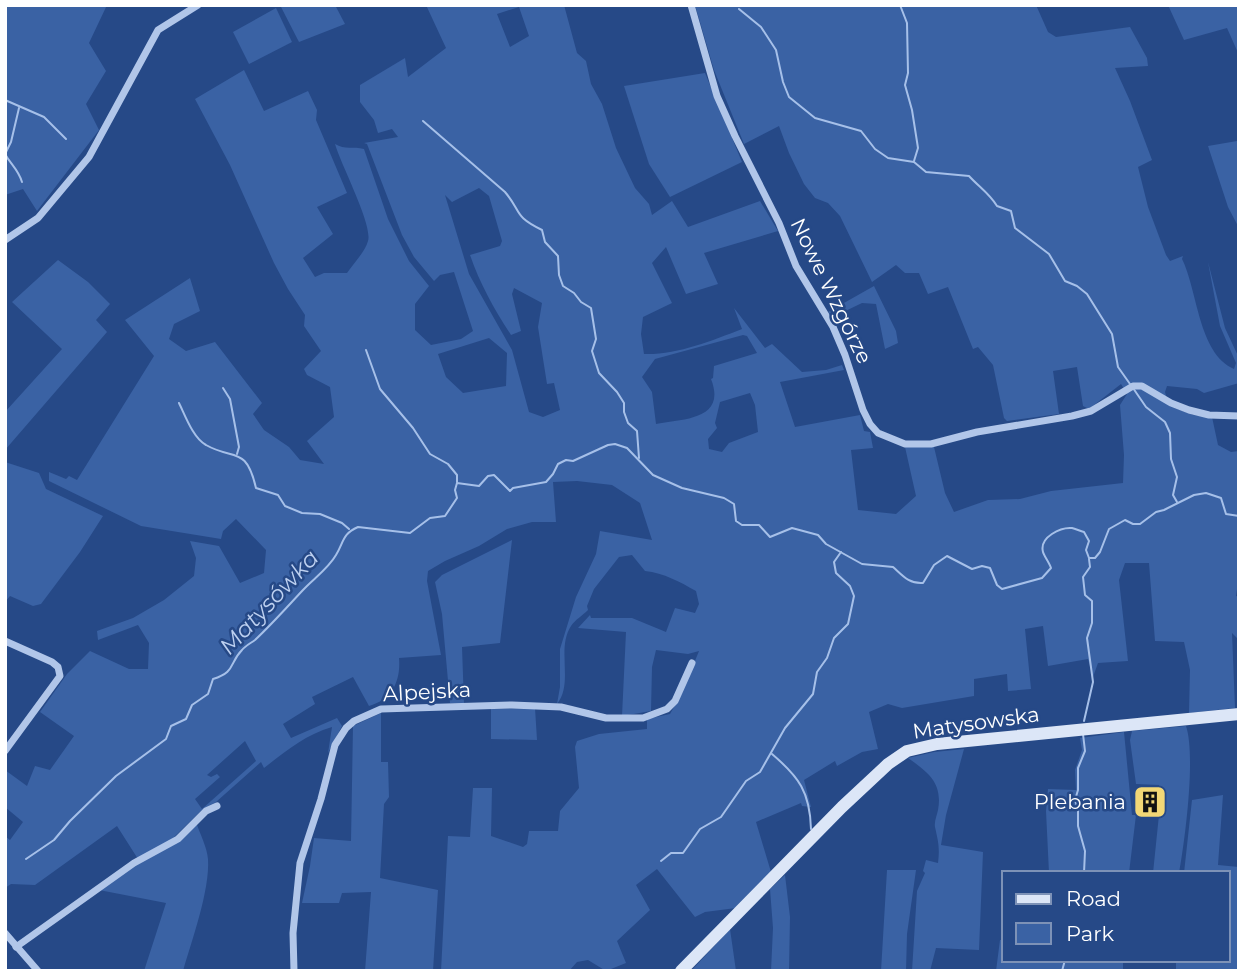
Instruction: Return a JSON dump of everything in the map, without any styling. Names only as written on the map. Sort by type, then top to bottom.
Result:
[{"type":"street","points":[[5,240],[38,218],[89,156],[158,30],[198,5]]},
{"type":"street","name":"Nowe Wzgórze","points":[[691,5],[717,96],[779,223],[796,266],[833,327],[863,410],[878,433],[905,443],[931,444],[977,432],[1081,414],[1133,386],[1142,386],[1189,410],[1209,415],[1239,416]]},
{"type":"street","points":[[5,641],[52,663],[58,667],[60,676],[5,751]]},
{"type":"street","name":"Alpejska","points":[[294,971],[293,933],[300,863],[335,745],[345,728],[354,721],[381,709],[512,705],[561,706],[606,718],[643,718],[667,709],[675,701],[692,663]]},
{"type":"street","name":"Matysowska","points":[[681,971],[842,807],[888,764],[907,751],[937,744],[1239,713]]},
{"type":"street","points":[[16,947],[134,863],[178,839],[206,811],[217,806]]},
{"type":"street","points":[[5,933],[38,971]]},
{"type":"green space","points":[[5,5],[107,5],[89,43],[106,71],[86,104],[99,130],[37,211],[23,189],[5,195]]},
{"type":"green space","points":[[280,5],[335,5],[345,24],[299,42]]},
{"type":"green space","points":[[426,5],[564,5],[577,53],[586,61],[591,84],[602,104],[616,148],[635,188],[649,204],[652,215],[672,201],[688,227],[760,201],[778,231],[704,253],[718,284],[686,294],[666,247],[652,263],[672,303],[643,317],[641,334],[644,354],[681,350],[742,329],[734,308],[765,348],[772,344],[802,372],[826,370],[842,365],[844,370],[780,382],[795,427],[860,415],[864,431],[870,432],[873,448],[851,450],[858,510],[896,514],[916,496],[905,447],[934,447],[945,493],[954,512],[988,500],[1020,499],[1051,491],[1123,483],[1120,405],[1127,394],[1121,384],[1089,409],[1083,406],[1077,367],[1053,371],[1059,414],[1007,421],[1004,418],[993,365],[978,347],[973,349],[948,287],[928,294],[919,273],[905,273],[896,265],[872,282],[840,216],[828,203],[815,198],[804,184],[779,126],[744,144],[714,70],[695,5],[1036,5],[1048,32],[1056,37],[1130,27],[1147,58],[1148,66],[1115,68],[1152,160],[1138,167],[1148,207],[1170,261],[1183,256],[1200,320],[1213,350],[1222,361],[1234,369],[1236,363],[1220,326],[1208,262],[1225,328],[1239,358],[1239,383],[1204,393],[1197,389],[1167,386],[1165,392],[1169,406],[1193,415],[1212,417],[1218,445],[1231,452],[1239,451],[1239,575],[1236,596],[1239,597],[1239,640],[1232,633],[1235,708],[1189,713],[1190,670],[1184,642],[1155,641],[1149,563],[1125,563],[1119,580],[1128,661],[1098,663],[1093,677],[1088,659],[1048,666],[1043,626],[1025,629],[1031,689],[1008,691],[1007,674],[974,679],[974,696],[902,708],[888,704],[869,712],[878,749],[862,752],[837,766],[835,761],[804,780],[811,807],[802,806],[801,803],[756,822],[771,872],[736,908],[705,912],[695,917],[657,869],[636,885],[650,910],[617,941],[626,963],[606,971],[588,960],[577,962],[569,971],[441,971],[448,836],[470,837],[473,788],[492,788],[491,836],[523,847],[527,844],[529,831],[558,831],[560,811],[579,788],[575,747],[577,741],[599,734],[647,729],[647,719],[670,714],[682,693],[699,651],[688,654],[656,650],[652,667],[651,711],[622,716],[626,632],[578,628],[590,615],[591,618],[632,618],[666,632],[675,608],[695,613],[699,604],[696,591],[678,581],[645,571],[632,555],[619,557],[594,589],[588,610],[573,624],[567,635],[564,686],[557,704],[560,649],[576,597],[596,554],[600,531],[652,540],[640,503],[612,485],[577,481],[553,482],[556,522],[532,522],[507,529],[428,571],[427,581],[441,655],[399,658],[396,682],[389,694],[377,703],[369,706],[353,677],[312,697],[315,704],[283,724],[291,738],[337,718],[342,726],[328,753],[332,727],[304,739],[264,768],[261,762],[216,802],[202,810],[171,840],[138,859],[117,826],[35,885],[11,884],[5,888],[5,836],[10,840],[23,822],[5,807],[5,770],[27,786],[35,766],[50,770],[74,736],[40,712],[67,674],[90,651],[129,669],[148,669],[149,643],[138,625],[98,640],[97,631],[133,618],[164,600],[194,576],[196,558],[190,541],[219,546],[240,583],[264,573],[266,550],[236,519],[223,531],[221,539],[141,526],[49,481],[49,472],[77,480],[154,356],[125,320],[190,278],[200,311],[174,324],[169,339],[186,351],[215,342],[262,403],[253,414],[264,430],[289,447],[300,460],[324,464],[307,441],[334,417],[330,387],[307,375],[304,369],[321,351],[304,326],[305,315],[274,263],[230,165],[195,99],[244,70],[264,111],[308,91],[317,110],[316,120],[347,193],[317,207],[333,234],[303,258],[315,277],[324,273],[347,273],[364,249],[368,241],[366,222],[335,144],[364,149],[388,219],[409,261],[429,286],[415,304],[415,330],[431,345],[461,339],[473,331],[454,272],[440,275],[434,281],[414,257],[402,235],[367,144],[364,143],[398,137],[392,129],[378,133],[374,120],[360,102],[360,85],[405,58],[408,77],[446,48]],"holes":[[[519,7],[529,36],[510,47],[497,14]],[[479,188],[489,196],[502,241],[500,246],[470,255],[488,296],[511,335],[521,331],[512,294],[514,288],[542,303],[538,327],[547,384],[554,383],[560,410],[543,417],[529,412],[512,350],[469,274],[445,195],[452,202]],[[743,335],[747,336],[757,353],[714,366],[711,379],[713,403],[708,410],[689,418],[656,424],[652,392],[642,377],[655,359]],[[489,338],[507,353],[506,386],[463,393],[446,377],[438,354]],[[750,393],[755,405],[758,432],[729,443],[722,452],[709,449],[708,439],[717,428],[715,423],[720,402]],[[245,741],[256,761],[202,809],[195,799],[220,777],[217,774],[211,777],[207,775]]]},
{"type":"green space","points":[[1168,5],[1239,5],[1239,55],[1227,28],[1184,40]]},
{"type":"green space","points":[[276,8],[292,42],[249,64],[233,32]]},
{"type":"green space","points":[[705,73],[742,162],[670,197],[649,164],[624,86]]},
{"type":"green space","points":[[1239,133],[1239,228],[1228,207],[1208,146],[1237,141]]},
{"type":"green space","points":[[58,260],[88,282],[110,304],[96,320],[107,332],[5,450],[5,412],[62,349],[12,302]]},
{"type":"green space","points":[[874,286],[896,331],[898,343],[885,349],[876,304],[862,303],[833,317],[828,312]]},
{"type":"green space","points":[[5,462],[39,473],[46,489],[103,516],[41,604],[33,606],[10,596],[5,602]]},
{"type":"green space","points":[[512,540],[500,643],[462,647],[464,704],[450,703],[442,614],[435,582],[442,575]]},
{"type":"green space","points":[[535,708],[537,740],[491,739],[491,709]]},
{"type":"green space","points":[[381,713],[381,762],[388,762],[389,797],[384,804],[380,878],[438,890],[433,971],[365,971],[371,892],[342,893],[339,903],[302,903],[314,838],[351,841],[353,726]]},
{"type":"green space","points":[[1186,726],[1190,777],[1179,871],[1153,871],[1160,805],[1159,785],[1136,784],[1130,740],[1132,731]]},
{"type":"green space","points":[[1124,732],[1132,815],[1136,815],[1129,871],[1049,871],[1046,811],[1048,789],[1076,790],[1075,770],[1082,750],[1080,738]]},
{"type":"green space","points":[[964,749],[946,815],[941,845],[983,852],[979,950],[936,948],[930,971],[912,971],[917,891],[925,873],[923,871],[926,860],[938,863],[939,848],[935,825],[939,801],[932,779],[908,758]]},
{"type":"green space","points":[[1223,795],[1218,865],[1239,867],[1239,971],[1176,971],[1176,962],[1230,962],[1230,871],[1184,871],[1192,800]]},
{"type":"green space","points":[[196,822],[206,850],[208,871],[200,915],[183,971],[144,971],[166,903],[99,890]]},
{"type":"green space","points":[[887,870],[916,870],[907,934],[906,971],[881,971]]},
{"type":"green space","points":[[785,875],[790,917],[789,971],[771,971],[773,928],[770,889]]},
{"type":"green space","points":[[730,929],[736,971],[691,971]]},
{"type":"green space","points":[[1000,940],[1002,962],[1123,962],[1123,971],[996,971]]},
{"type":"waterway","points":[[900,5],[907,23],[908,73],[905,85],[918,148],[914,161]]},
{"type":"waterway","points":[[739,9],[761,27],[776,50],[789,97],[815,118],[861,131],[875,149],[888,158],[914,162],[926,172],[969,176],[997,206],[1011,211],[1015,228],[1049,254],[1065,281],[1087,294],[1112,334],[1118,367],[1130,384]]},
{"type":"waterway","points":[[5,100],[44,117],[66,139]]},
{"type":"waterway","points":[[5,154],[11,142],[19,108]]},
{"type":"waterway","points":[[423,121],[505,192],[522,217],[542,230],[545,242],[558,256],[559,275],[563,286],[591,308],[596,339],[592,351],[599,373],[624,403],[628,423],[637,431],[639,458]]},
{"type":"waterway","points":[[5,154],[22,182]]},
{"type":"waterway","points":[[366,350],[380,389],[413,428],[430,454],[448,464],[457,475],[457,482]]},
{"type":"waterway","points":[[223,388],[230,399],[239,447],[237,454]]},
{"type":"waterway","points":[[1133,388],[1146,407],[1165,422],[1170,433],[1171,459],[1177,477],[1173,495],[1177,502]]},
{"type":"waterway","points":[[179,403],[201,442],[243,460],[248,465],[256,488],[278,495],[285,506],[302,513],[320,514],[342,523],[349,529]]},
{"type":"waterway","name":"Matysówka","points":[[26,859],[54,840],[116,776],[166,739],[171,726],[186,719],[192,705],[208,694],[213,679],[229,670],[243,649],[329,565],[349,533],[358,527],[410,533],[430,518],[445,516],[457,498],[457,483],[479,486],[488,476],[494,475],[510,491],[513,488],[546,482],[558,464],[566,460],[573,461],[615,444],[627,448],[653,475],[682,488],[724,498],[734,504],[736,521],[742,525],[759,525],[770,537],[792,528],[818,535],[826,544],[862,564],[893,567],[906,579],[918,583],[923,583],[934,565],[947,556],[972,569],[982,566],[990,568],[997,585],[1002,589],[1042,578],[1051,568],[1043,552],[1044,542],[1062,529],[1072,528],[1084,532],[1089,541],[1086,550],[1089,558],[1095,558],[1109,529],[1125,520],[1140,524],[1156,512],[1194,495],[1206,493],[1221,498],[1226,514],[1239,516]]},
{"type":"waterway","points":[[661,861],[671,853],[683,853],[700,829],[721,817],[746,781],[760,772],[785,728],[813,694],[817,672],[827,658],[834,638],[848,624],[854,596],[850,586],[836,573],[834,562],[841,552]]},
{"type":"waterway","points":[[1084,721],[1093,682],[1087,638],[1092,623],[1092,601],[1085,595],[1083,577],[1090,567],[1089,559]]},
{"type":"waterway","points":[[1083,734],[1085,751],[1078,768],[1075,800],[1085,851],[1084,871]]},
{"type":"waterway","points":[[772,754],[801,786],[808,805],[811,829]]},
{"type":"waterway","points":[[1062,971],[1064,962]]},
{"type":"place","name":"Plebania","points":[[1150,802]]}]
